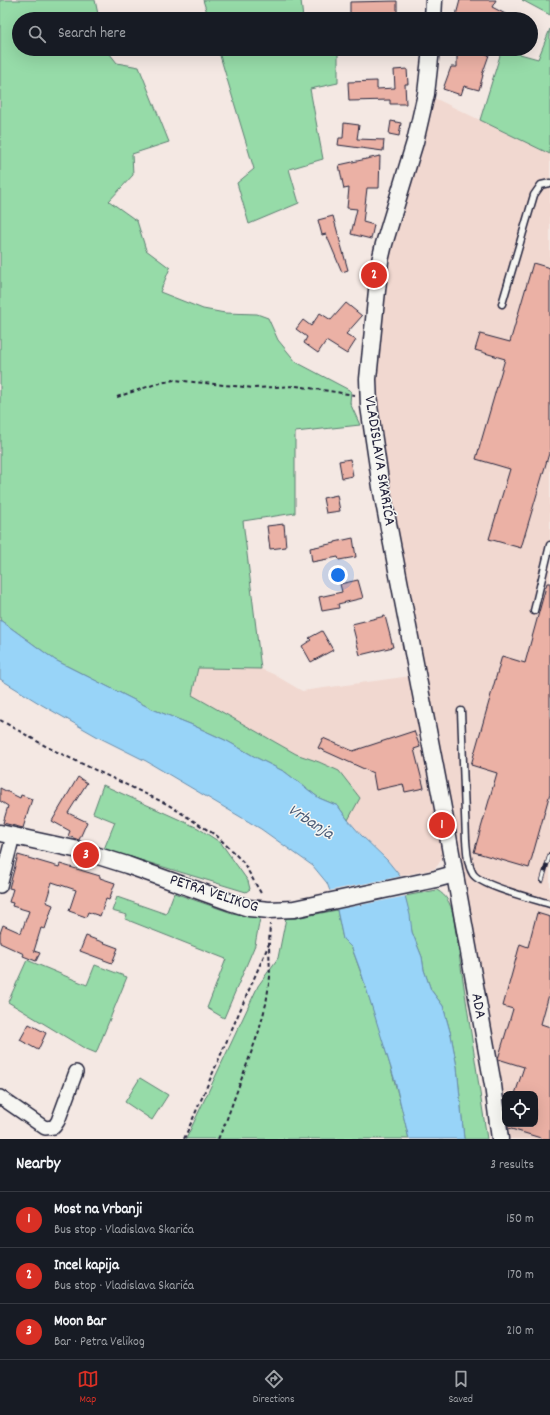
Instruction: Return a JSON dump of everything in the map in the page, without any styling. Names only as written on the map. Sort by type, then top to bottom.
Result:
[{"type":"street","points":[[433,12],[434,0]]},
{"type":"street","name":"VLADISLAVA SKARIĆA","points":[[430,56],[426,94],[416,142],[380,261],[368,379],[368,397],[381,487],[454,874]]},
{"type":"street","points":[[0,886],[7,835]]},
{"type":"street","name":"PETRA VELIKOG","points":[[7,835],[79,850],[127,865],[249,908],[269,910],[294,909],[454,874]]},
{"type":"street","name":"ADA","points":[[454,874],[493,1085],[500,1139]]},
{"type":"street","points":[[0,1098],[44,1128],[54,1127],[58,1121],[76,1072]]},
{"type":"lane","points":[[502,304],[534,195],[541,185],[550,183]]},
{"type":"lane","points":[[534,611],[550,546]]},
{"type":"lane","points":[[461,711],[466,840],[468,858],[473,874],[491,886],[550,904]]},
{"type":"path","points":[[117,397],[156,384],[174,380],[254,388],[296,386],[368,397]]},
{"type":"path","points":[[218,1139],[259,1032],[266,1004],[270,977],[269,944]]},
{"type":"shaded area","points":[[426,94],[550,154],[550,1139],[500,1139],[369,406],[375,316]]},
{"type":"shaded area","points":[[198,668],[261,669],[273,674],[302,691],[411,676],[443,850],[443,856],[438,865],[434,869],[400,876],[387,860],[348,820],[360,798],[339,771],[296,754],[192,695]]},
{"type":"green space","points":[[0,0],[95,0],[98,12],[12,12],[12,56],[112,56],[117,63],[139,67],[169,142],[132,154],[133,175],[109,201],[137,221],[146,250],[170,268],[160,292],[203,309],[225,313],[257,314],[268,318],[278,340],[296,362],[351,391],[350,403],[360,425],[295,432],[295,513],[243,521],[261,669],[198,668],[192,695],[296,754],[339,771],[360,798],[348,820],[338,806],[319,798],[285,772],[227,741],[152,709],[55,660],[0,620]]},
{"type":"green space","points":[[203,0],[301,0],[302,12],[207,12]]},
{"type":"green space","points":[[522,0],[550,0],[550,15]]},
{"type":"green space","points":[[550,29],[550,154],[480,120],[500,56],[527,56],[538,59]]},
{"type":"green space","points":[[220,56],[338,56],[338,83],[310,89],[323,159],[289,169],[299,203],[249,224],[237,183],[254,169]]},
{"type":"green space","points":[[103,785],[198,828],[221,843],[248,881],[250,889],[246,892],[104,849],[115,822],[93,813]]},
{"type":"green space","points":[[437,890],[448,900],[453,914],[487,1139],[464,1139],[457,1067],[451,1035],[443,1006],[431,990],[424,970],[422,957],[412,932],[405,896]]},
{"type":"green space","points":[[174,893],[232,913],[260,918],[255,945],[224,1018],[207,1008],[226,959],[125,919],[127,915],[112,911],[117,897],[166,914]]},
{"type":"green space","points":[[337,910],[343,939],[352,948],[376,1019],[409,1139],[186,1139],[258,986],[278,958],[286,918],[296,918]]},
{"type":"green space","points":[[27,960],[87,985],[95,965],[127,977],[96,1053],[84,1048],[8,1002]]},
{"type":"green space","points":[[140,1078],[168,1095],[152,1120],[125,1102]]},
{"type":"water","name":"Vrbanja","points":[[0,620],[55,660],[152,709],[227,741],[285,772],[319,798],[338,806],[361,835],[387,860],[400,876],[410,915],[412,932],[422,957],[424,970],[431,990],[443,1006],[451,1035],[457,1067],[464,1139],[409,1139],[395,1081],[362,975],[352,948],[343,939],[337,910],[327,883],[313,866],[261,829],[146,761],[98,737],[0,679]]},
{"type":"pier","points":[[402,876],[407,896],[335,910],[328,891]]},
{"type":"building","points":[[460,0],[496,0],[492,7],[502,12],[457,12]]},
{"type":"building","points":[[397,1],[397,12],[350,12],[350,2]]},
{"type":"building","points":[[457,56],[489,56],[482,75],[479,90],[464,86],[461,95],[443,89],[451,67],[457,67]]},
{"type":"building","points":[[407,69],[408,84],[405,84],[406,104],[390,104],[390,100],[349,101],[348,82],[377,81],[377,89],[395,88],[394,70]]},
{"type":"building","points":[[391,121],[401,123],[399,136],[389,134]]},
{"type":"building","points":[[344,123],[359,125],[357,139],[384,140],[383,151],[338,145],[339,138],[343,138]]},
{"type":"building","points":[[380,156],[379,188],[367,188],[363,222],[374,225],[371,239],[351,234],[357,209],[347,208],[349,188],[344,189],[339,165]]},
{"type":"building","points":[[333,216],[348,270],[342,272],[326,234],[322,235],[318,220]]},
{"type":"building","points":[[533,263],[550,268],[550,450],[521,548],[489,539],[510,469],[476,459],[505,359],[475,350],[480,334],[510,342]]},
{"type":"building","points":[[346,303],[362,316],[346,334],[356,340],[347,354],[326,341],[318,353],[304,343],[307,337],[296,329],[303,320],[311,326],[320,313],[331,320]]},
{"type":"building","points":[[350,459],[353,476],[342,478],[339,461]]},
{"type":"building","points":[[337,495],[340,511],[326,513],[323,498]]},
{"type":"building","points":[[284,524],[286,547],[270,549],[267,526]]},
{"type":"building","points":[[353,538],[356,557],[339,560],[338,557],[312,562],[310,548]]},
{"type":"building","points":[[358,580],[363,598],[338,604],[339,608],[322,611],[319,597],[342,592],[340,584]]},
{"type":"building","points":[[547,583],[550,583],[550,793],[529,868],[474,852],[497,773],[471,765],[502,656],[525,663]]},
{"type":"building","points":[[385,616],[393,647],[360,655],[352,624]]},
{"type":"building","points":[[322,631],[333,650],[311,662],[302,646],[311,640],[309,638]]},
{"type":"building","points":[[414,731],[420,747],[414,749],[424,788],[405,792],[403,784],[376,790],[373,773],[318,748],[323,738],[353,751]]},
{"type":"building","points":[[78,777],[87,783],[68,813],[87,822],[79,840],[68,836],[70,831],[52,821]]},
{"type":"building","points":[[0,788],[20,798],[21,795],[32,799],[23,828],[3,823],[8,806],[0,801]]},
{"type":"building","points":[[18,855],[59,867],[60,864],[100,876],[100,878],[115,883],[109,900],[106,899],[100,916],[88,912],[86,917],[69,911],[76,890],[52,882],[46,902],[53,905],[45,929],[41,928],[34,951],[40,953],[36,961],[23,956],[24,954],[0,943],[0,933],[3,925],[21,933],[29,911],[12,906],[13,903],[9,902],[13,889],[9,888]]},
{"type":"building","points":[[537,913],[550,917],[550,991],[541,1024],[550,1027],[550,1139],[544,1139],[508,1128],[538,1127],[538,1091],[516,1091],[524,1067],[498,1059],[513,1009],[503,1006],[520,944],[528,947]]},
{"type":"building","points":[[86,936],[118,948],[112,963],[80,951]]},
{"type":"building","points":[[29,1024],[46,1033],[38,1050],[20,1040]]},
{"type":"railway","points":[[542,881],[550,854]]},
{"type":"place","name":"Incel kapija","points":[[374,275]]},
{"type":"place","name":"Most na Vrbanji","points":[[442,825]]},
{"type":"place","name":"Moon Bar","points":[[86,855]]}]
